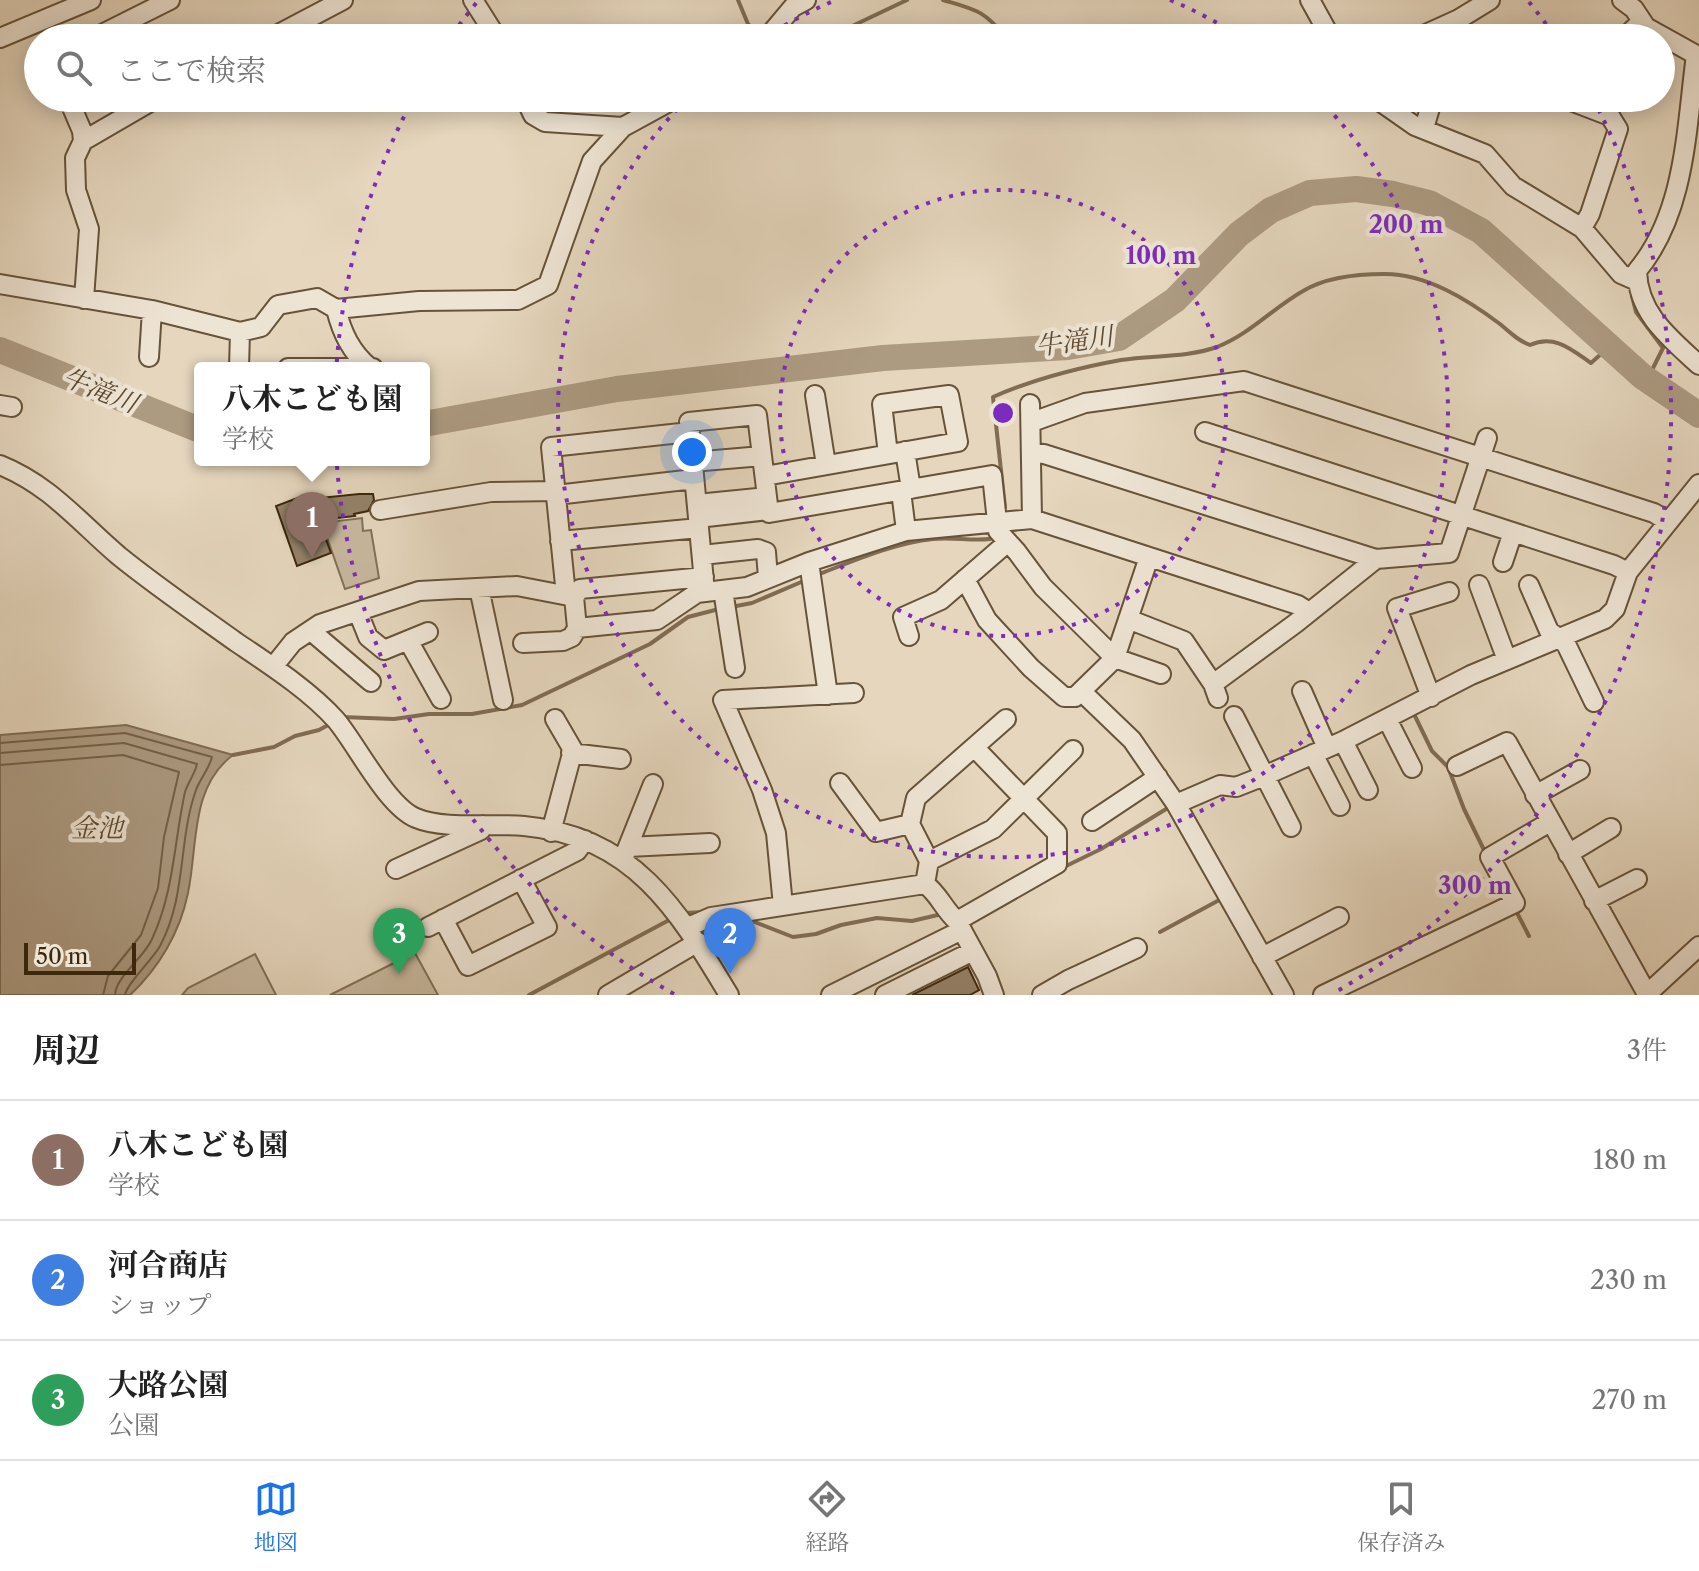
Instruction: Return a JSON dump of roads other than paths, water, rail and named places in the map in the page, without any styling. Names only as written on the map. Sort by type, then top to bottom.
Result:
[{"type":"street","points":[[51,24],[91,0]]},
{"type":"street","points":[[122,24],[170,0]]},
{"type":"street","points":[[298,24],[343,0]]},
{"type":"street","points":[[473,0],[488,24]]},
{"type":"street","points":[[779,24],[793,7],[806,0]]},
{"type":"street","points":[[1310,0],[1323,24]]},
{"type":"street","points":[[1458,24],[1490,0]]},
{"type":"street","points":[[1622,0],[1634,9],[1644,24]]},
{"type":"street","points":[[1639,24],[1642,21]]},
{"type":"street","points":[[0,38],[24,34]]},
{"type":"street","points":[[1675,38],[1697,46],[1693,126],[1679,184],[1655,250],[1637,271],[1637,288],[1658,327],[1699,365]]},
{"type":"street","points":[[74,112],[83,141],[75,158],[76,190],[89,229],[84,299]]},
{"type":"street","points":[[83,141],[133,112]]},
{"type":"street","points":[[532,112],[545,122],[623,127]]},
{"type":"street","points":[[0,284],[152,310],[240,332],[261,327],[278,305],[317,298],[336,309],[419,301],[518,300],[548,285],[592,161],[623,127],[650,112]]},
{"type":"street","points":[[1397,112],[1415,126],[1485,154],[1513,186],[1582,228],[1621,274],[1637,281]]},
{"type":"street","points":[[1425,125],[1429,112]]},
{"type":"street","points":[[1582,228],[1590,214],[1618,129],[1605,112]]},
{"type":"street","points":[[336,309],[350,347],[366,362]]},
{"type":"street","points":[[149,357],[152,310]]},
{"type":"street","points":[[239,362],[240,332]]},
{"type":"street","points":[[1032,519],[1031,413],[1244,381],[1481,457],[1568,476],[1667,521]]},
{"type":"street","points":[[815,395],[826,465]]},
{"type":"street","points":[[735,668],[702,555],[689,422],[757,415],[769,513],[992,475],[998,531],[1043,587],[1115,658],[1161,674]]},
{"type":"street","points":[[523,643],[563,641],[572,637],[577,628],[560,541],[551,447],[690,432]]},
{"type":"street","points":[[1205,432],[1628,572]]},
{"type":"street","points":[[1033,453],[1376,559],[1449,553],[1487,438]]},
{"type":"street","points":[[765,476],[896,452],[906,490],[906,531]]},
{"type":"street","points":[[380,510],[491,492],[556,493],[693,471],[762,456]]},
{"type":"street","points":[[0,465],[19,472],[54,495],[119,556],[273,667],[335,720],[396,802],[415,818],[447,823],[527,826],[625,853],[710,843]]},
{"type":"street","points":[[1176,804],[1220,785],[1236,787],[1264,776],[1328,748],[1471,675],[1605,619],[1615,609],[1628,572],[1699,484]]},
{"type":"street","points":[[560,541],[768,503]]},
{"type":"street","points":[[273,667],[293,642],[320,624],[419,591],[517,586],[570,596],[580,589],[747,587],[809,562],[906,531],[1032,519],[1298,605],[1309,612]]},
{"type":"street","points":[[1503,562],[1513,532]]},
{"type":"street","points":[[909,636],[903,617],[941,600],[1008,542]]},
{"type":"street","points":[[702,555],[758,549],[766,552],[768,578]]},
{"type":"street","points":[[965,579],[987,620],[1031,668],[1064,697],[1075,697],[1115,658],[1149,557]]},
{"type":"street","points":[[1128,619],[1184,641],[1216,691],[1376,559]]},
{"type":"street","points":[[809,562],[828,695]]},
{"type":"street","points":[[1479,585],[1507,660]]},
{"type":"street","points":[[1529,585],[1549,631],[1566,644],[1594,702]]},
{"type":"street","points":[[577,628],[657,620],[710,586]]},
{"type":"street","points":[[479,588],[503,700]]},
{"type":"street","points":[[1431,697],[1397,608],[1449,592]]},
{"type":"street","points":[[358,612],[368,637],[384,650],[428,632]]},
{"type":"street","points":[[311,631],[371,682]]},
{"type":"street","points":[[409,642],[441,699]]},
{"type":"street","points":[[1081,691],[1132,740],[1158,777],[1284,995]]},
{"type":"street","points":[[1302,691],[1328,748],[1340,806]]},
{"type":"street","points":[[783,906],[776,833],[762,790],[723,700],[854,693]]},
{"type":"street","points":[[1234,716],[1291,827]]},
{"type":"street","points":[[551,832],[573,750],[555,719]]},
{"type":"street","points":[[925,884],[929,861],[910,824],[916,798],[1006,719]]},
{"type":"street","points":[[1387,719],[1412,768]]},
{"type":"street","points":[[1457,766],[1485,744],[1507,742],[1647,995],[1699,946]]},
{"type":"street","points":[[831,995],[959,925],[1057,864],[1057,833],[974,747]]},
{"type":"street","points":[[1328,748],[1368,790]]},
{"type":"street","points":[[929,861],[993,829],[1073,750]]},
{"type":"street","points":[[571,753],[621,759]]},
{"type":"street","points":[[1535,795],[1580,770]]},
{"type":"street","points":[[1092,821],[1158,777]]},
{"type":"street","points":[[840,783],[876,832],[910,824]]},
{"type":"street","points":[[625,853],[653,784]]},
{"type":"street","points":[[1323,995],[1512,904],[1490,857],[1550,822]]},
{"type":"street","points":[[396,869],[481,830],[483,825]]},
{"type":"street","points":[[1568,854],[1611,828]]},
{"type":"street","points":[[521,879],[547,927],[468,966],[436,923],[521,879],[577,851],[585,840]]},
{"type":"street","points":[[625,853],[693,934],[729,995]]},
{"type":"street","points":[[1594,901],[1637,879]]},
{"type":"street","points":[[608,995],[693,934],[711,917],[925,884],[934,890],[945,910],[959,925],[987,976],[989,993]]},
{"type":"street","points":[[1262,957],[1339,917]]},
{"type":"street","points":[[1042,995],[1137,948]]},
{"type":"street","points":[[895,993],[973,951]]},
{"type":"water","name":"金池","points":[[126,725],[233,755],[209,783],[203,800],[188,893],[174,935],[159,961],[130,995],[0,995],[0,735]]},
{"type":"waterway","points":[[738,0],[748,24]]},
{"type":"waterway","points":[[856,24],[907,0]]},
{"type":"waterway","points":[[943,0],[979,12],[994,24]]},
{"type":"waterway","name":"牛滝川","points":[[430,423],[617,389],[883,358],[1068,347],[1119,338],[1175,300],[1239,234],[1271,210],[1310,193],[1356,189],[1429,203],[1481,231],[1643,377],[1699,415]]},
{"type":"waterway","points":[[1005,507],[993,397],[1040,379],[1088,367],[1217,347],[1240,335],[1303,291],[1332,279],[1385,274],[1416,278],[1461,298],[1525,343],[1555,342],[1591,363],[1610,346]]},
{"type":"waterway","points":[[1632,296],[1636,312],[1663,348],[1647,380]]},
{"type":"waterway","name":"牛滝川","points":[[0,350],[194,428]]},
{"type":"waterway","points":[[817,575],[903,544],[940,539],[990,539]]},
{"type":"waterway","points":[[731,607],[752,603],[806,580]]},
{"type":"waterway","points":[[342,717],[394,719],[429,714],[472,714],[522,705],[650,644],[688,617],[719,609]]},
{"type":"waterway","points":[[1413,712],[1432,751],[1448,767],[1485,852]]},
{"type":"waterway","points":[[233,755],[274,747],[330,724]]},
{"type":"waterway","points":[[1062,868],[1101,849],[1171,806]]},
{"type":"waterway","points":[[1160,932],[1223,898]]},
{"type":"waterway","points":[[1515,909],[1529,936]]},
{"type":"waterway","points":[[684,913],[705,912]]},
{"type":"waterway","points":[[747,919],[793,937],[877,918],[912,921],[942,914]]},
{"type":"waterway","points":[[529,995],[671,919]]},
{"type":"place","name":"八木こども園","points":[[312,558]]},
{"type":"place","name":"大路公園","points":[[399,974]]},
{"type":"place","name":"河合商店","points":[[730,974]]}]
